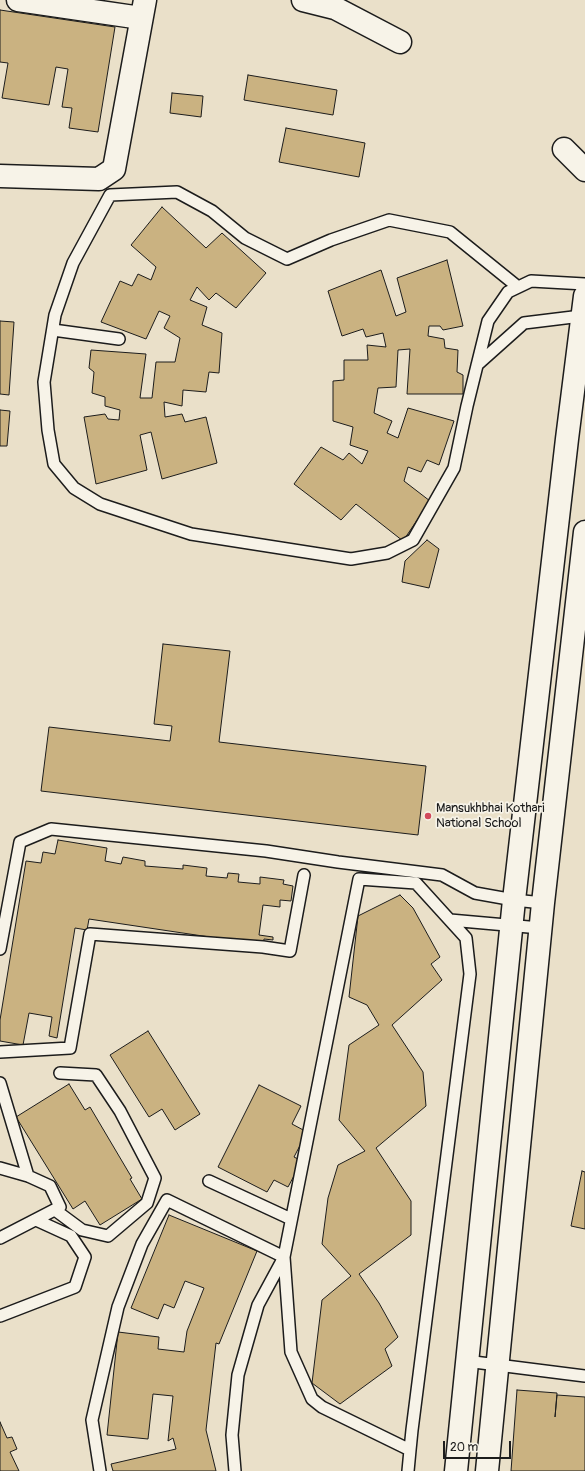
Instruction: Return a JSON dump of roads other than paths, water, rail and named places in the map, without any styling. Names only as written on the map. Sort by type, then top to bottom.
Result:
[{"type":"street","points":[[0,176],[99,179],[114,169],[143,9],[18,0]]},
{"type":"street","points":[[303,0],[335,8],[400,42]]},
{"type":"street","points":[[564,149],[585,170]]},
{"type":"street","points":[[456,1471],[466,1360],[491,1137],[514,900],[566,439],[585,296]]},
{"type":"street","points":[[487,1471],[540,928],[585,532]]},
{"type":"lane","points":[[518,287],[450,232],[389,220],[331,240],[287,260],[245,238],[212,211],[177,192],[110,195],[73,263],[55,315],[44,382],[48,430],[54,464],[74,488],[100,504],[191,534],[351,559],[387,553],[413,540],[454,468],[488,321],[508,292],[518,287],[532,280],[585,284]]},
{"type":"lane","points":[[477,365],[524,323],[573,317],[582,319]]},
{"type":"lane","points":[[53,330],[119,339]]},
{"type":"lane","points":[[0,949],[20,842],[51,829],[266,851],[442,875],[475,893],[514,900],[543,903]]},
{"type":"lane","points":[[0,1052],[70,1048],[90,934],[263,947],[290,951],[304,875]]},
{"type":"lane","points":[[408,1471],[470,974],[466,938],[416,883],[359,878],[284,1257],[292,1352],[312,1399],[322,1407],[410,1450]]},
{"type":"lane","points":[[450,920],[540,928]]},
{"type":"lane","points":[[55,1210],[82,1230],[108,1236],[147,1203],[155,1178],[120,1111],[96,1074],[60,1073]]},
{"type":"lane","points":[[0,1083],[28,1176]]},
{"type":"lane","points":[[0,1168],[28,1176],[50,1186],[60,1207],[0,1238]]},
{"type":"lane","points":[[208,1181],[291,1219]]},
{"type":"lane","points":[[100,1471],[92,1420],[118,1307],[142,1244],[167,1200],[284,1257]]},
{"type":"lane","points":[[0,1316],[75,1288],[85,1257],[71,1236],[36,1220]]},
{"type":"lane","points":[[235,1471],[232,1435],[238,1376],[258,1305],[284,1257]]},
{"type":"lane","points":[[466,1360],[585,1376]]},
{"type":"place","name":"Mansukhbhai Kothari National School","points":[[428,816]]}]
